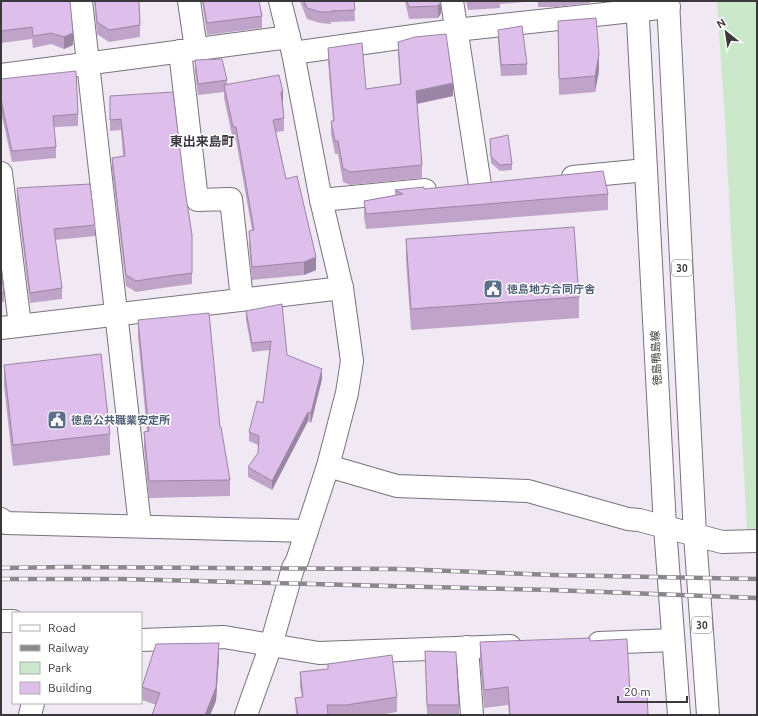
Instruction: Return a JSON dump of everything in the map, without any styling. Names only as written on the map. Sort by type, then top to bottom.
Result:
[{"type":"street","points":[[81,1],[140,526]]},
{"type":"street","points":[[189,1],[188,50],[197,200],[231,199],[242,299]]},
{"type":"street","points":[[246,715],[271,644],[293,568],[297,561],[328,466],[347,393],[352,361],[342,288],[320,200],[291,45],[280,1]]},
{"type":"street","points":[[320,200],[488,184],[456,30],[452,1]]},
{"type":"street","points":[[1,75],[188,50],[291,45],[456,30],[637,6],[668,4]]},
{"type":"street","name":"30","points":[[668,4],[695,535],[708,715]]},
{"type":"street","name":"徳島鴨島線","points":[[637,6],[665,527],[679,715]]},
{"type":"street","points":[[557,178],[646,170]]},
{"type":"street","points":[[1,173],[11,326],[342,288]]},
{"type":"street","points":[[328,466],[397,486],[528,491],[628,519],[639,520],[722,542],[757,541]]},
{"type":"street","points":[[3,522],[307,531]]},
{"type":"street","points":[[1,621],[12,621]]},
{"type":"street","points":[[142,640],[224,638],[271,644],[319,653],[529,645]]},
{"type":"street","points":[[576,644],[673,640]]},
{"type":"street","points":[[467,648],[472,715]]},
{"type":"street","points":[[30,715],[33,704]]},
{"type":"green space","points":[[717,1],[757,1],[757,529],[747,529]]},
{"type":"building","points":[[1,1],[70,1],[73,33],[64,37],[51,33],[33,36],[32,27],[1,31]]},
{"type":"building","points":[[95,1],[139,1],[140,25],[109,30],[97,22]]},
{"type":"building","points":[[203,1],[259,1],[262,16],[207,23]]},
{"type":"building","points":[[304,1],[354,1],[355,10],[320,12],[307,8]]},
{"type":"building","points":[[407,1],[441,2],[438,6],[409,7]]},
{"type":"building","points":[[596,18],[599,54],[595,76],[559,79],[558,21]]},
{"type":"building","points":[[522,26],[527,64],[501,65],[498,30]]},
{"type":"building","points":[[446,34],[453,83],[416,91],[422,165],[350,172],[343,168],[338,141],[335,141],[331,121],[334,121],[328,48],[362,43],[366,89],[401,84],[398,42],[415,37]]},
{"type":"building","points":[[222,59],[227,80],[198,84],[195,60]]},
{"type":"building","points":[[76,71],[78,114],[53,116],[56,147],[12,151],[1,100],[1,79]]},
{"type":"building","points":[[279,75],[283,92],[281,92],[284,118],[273,120],[286,179],[297,176],[316,257],[304,262],[252,267],[249,231],[254,230],[236,127],[233,127],[224,85]]},
{"type":"building","points":[[173,92],[192,235],[192,273],[136,281],[126,275],[112,158],[125,156],[121,119],[110,120],[110,96]]},
{"type":"building","points":[[508,135],[512,164],[500,165],[491,157],[490,139]]},
{"type":"building","points":[[603,171],[608,194],[366,214],[364,201],[403,194],[395,190],[424,187],[424,189]]},
{"type":"building","points":[[90,184],[95,225],[54,229],[62,288],[30,293],[17,188]]},
{"type":"building","name":"徳島地方合同庁舎","points":[[574,227],[579,297],[411,309],[406,239]]},
{"type":"building","points":[[1,265],[4,293],[1,293]]},
{"type":"building","points":[[282,304],[287,355],[322,369],[311,413],[308,412],[272,481],[248,467],[258,453],[259,436],[249,432],[257,401],[263,403],[271,341],[252,343],[246,311]]},
{"type":"building","points":[[209,313],[220,427],[230,480],[149,481],[144,432],[149,431],[138,320]]},
{"type":"building","name":"徳島公共職業安定所","points":[[101,354],[110,434],[13,445],[4,365]]},
{"type":"building","points":[[590,638],[590,641],[627,639],[630,694],[647,693],[648,715],[510,715],[508,687],[484,690],[480,642]]},
{"type":"building","points":[[219,643],[216,688],[205,715],[152,715],[160,693],[142,687],[156,644]]},
{"type":"building","points":[[425,651],[456,652],[459,705],[427,705]]},
{"type":"building","points":[[392,655],[397,697],[346,705],[327,705],[328,715],[298,715],[295,698],[303,697],[300,672],[328,669],[328,664]]},
{"type":"railway","points":[[1,568],[399,569],[553,575],[757,579]]},
{"type":"railway","points":[[1,579],[121,579],[552,590],[757,598]]},
{"type":"place","name":"徳島地方合同庁舎","points":[[493,289]]},
{"type":"place","name":"徳島公共職業安定所","points":[[57,420]]},
{"type":"district","name":"東出来島町","points":[[202,141]]}]
